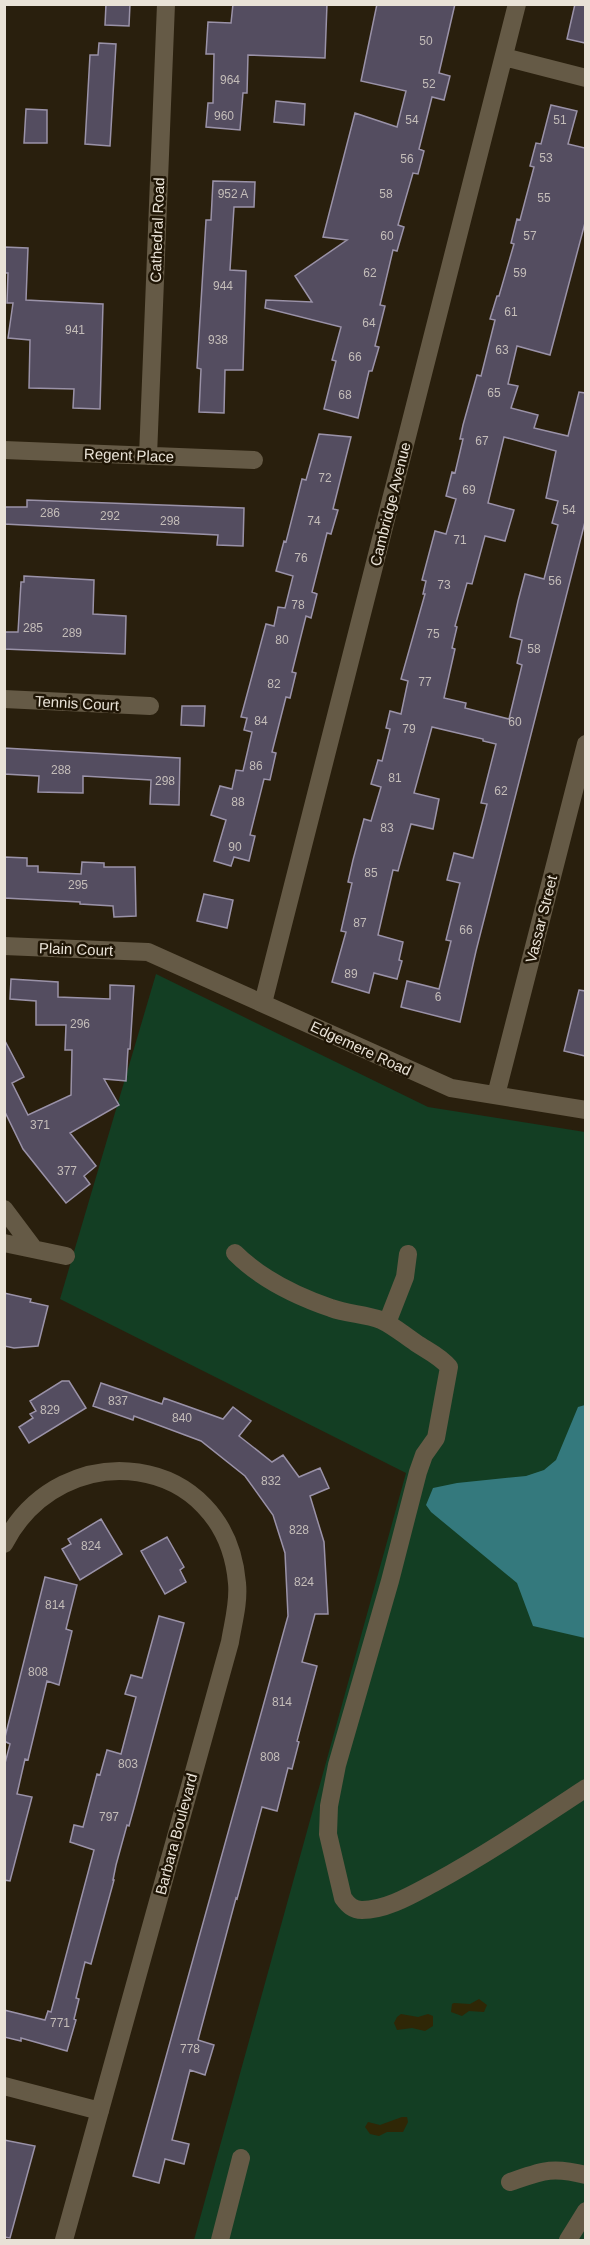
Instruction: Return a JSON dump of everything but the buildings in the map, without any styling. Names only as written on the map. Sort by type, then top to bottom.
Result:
[{"type":"street","name":"Cathedral Road","points":[[147,456],[166,4]]},
{"type":"street","name":"Cambridge Avenue","points":[[263,1003],[517,4]]},
{"type":"street","points":[[504,57],[585,78]]},
{"type":"street","name":"Regent Place","points":[[4,450],[254,460]]},
{"type":"street","name":"Tennis Court","points":[[4,699],[150,706]]},
{"type":"street","name":"Vassar Street","points":[[496,1095],[585,744]]},
{"type":"street","name":"Plain Court","points":[[4,946],[148,952]]},
{"type":"street","name":"Edgemere Road","points":[[148,952],[451,1088],[585,1110]]},
{"type":"street","points":[[4,1209],[34,1249]]},
{"type":"street","points":[[4,1243],[66,1256]]},
{"type":"street","points":[[235,1253],[271,1281],[304,1298],[333,1309],[387,1323],[442,1359],[449,1367],[436,1438],[424,1455],[418,1472],[390,1581],[337,1765],[329,1806],[328,1834],[343,1898],[348,1905],[359,1910],[391,1904],[482,1857],[585,1788]]},
{"type":"street","points":[[387,1323],[405,1277],[408,1254]]},
{"type":"street","name":"Barbara Boulevard","points":[[4,1544],[13,1527],[28,1509],[62,1483],[97,1472],[137,1470],[167,1480],[185,1490],[206,1508],[222,1532],[230,1552],[237,1582],[237,1602],[230,1642],[64,2241]]},
{"type":"street","points":[[4,2086],[100,2111]]},
{"type":"street","points":[[220,2241],[241,2158]]},
{"type":"street","points":[[510,2182],[546,2169],[568,2170],[585,2175]]},
{"type":"street","points":[[568,2241],[585,2211]]},
{"type":"green space","points":[[156,974],[428,1107],[585,1132],[585,2240],[194,2240],[406,1473],[60,1299]]},
{"type":"sand","points":[[479,1999],[487,2005],[484,2012],[469,2011],[462,2016],[451,2012],[454,2003],[470,2004]]},
{"type":"sand","points":[[401,2014],[418,2017],[428,2014],[433,2016],[433,2026],[425,2031],[412,2028],[397,2030],[394,2023]]},
{"type":"sand","points":[[407,2117],[408,2122],[403,2132],[387,2132],[379,2136],[370,2134],[365,2127],[368,2122],[380,2125]]},
{"type":"water","points":[[586,1405],[585,1638],[533,1626],[517,1583],[431,1512],[426,1505],[433,1488],[457,1483],[526,1476],[544,1470],[556,1460],[578,1407]]}]
